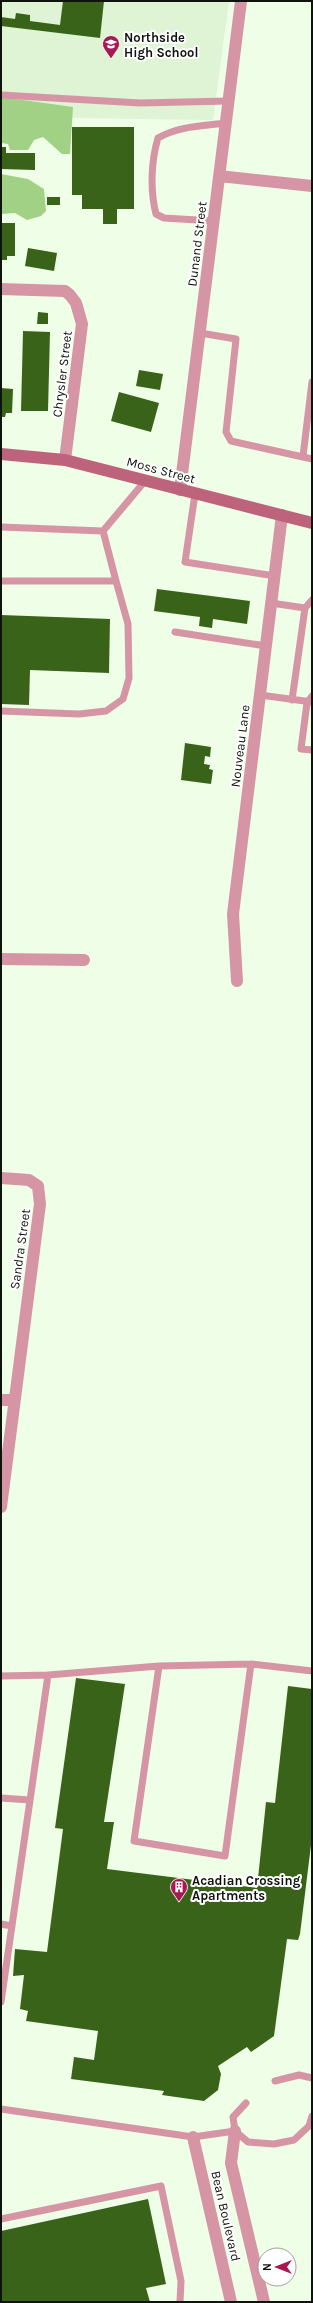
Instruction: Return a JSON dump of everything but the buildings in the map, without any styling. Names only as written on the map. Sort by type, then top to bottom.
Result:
[{"type":"main road","name":"Moss Street","points":[[1,454],[65,460],[312,523]]},
{"type":"street","name":"Dunand Street","points":[[180,490],[241,1]]},
{"type":"street","points":[[219,176],[312,186]]},
{"type":"street","name":"Chrysler Street","points":[[1,289],[52,290],[65,292],[70,295],[80,313],[82,334],[65,460]]},
{"type":"street","name":"Nouveau Lane","points":[[237,981],[234,914],[282,515]]},
{"type":"street","points":[[1,959],[84,960]]},
{"type":"street","name":"Sandra Street","points":[[1,1178],[29,1180],[38,1186],[40,1204],[1,1507]]},
{"type":"street","points":[[1,1400],[14,1400]]},
{"type":"street","name":"Bean Boulevard","points":[[235,2131],[231,2163],[264,2302]]},
{"type":"street","name":"Bean Boulevard","points":[[193,2137],[231,2302]]},
{"type":"lane","points":[[1,95],[140,103],[229,101]]},
{"type":"lane","points":[[214,221],[164,218],[156,214],[153,203],[154,151],[158,138],[168,132],[179,129],[226,123]]},
{"type":"lane","points":[[200,333],[236,339],[226,432],[231,441],[312,458]]},
{"type":"lane","points":[[303,456],[312,382]]},
{"type":"lane","points":[[103,531],[145,481]]},
{"type":"lane","points":[[195,494],[185,562],[275,576]]},
{"type":"lane","points":[[1,527],[103,531]]},
{"type":"lane","points":[[1,711],[79,714],[106,711],[123,699],[129,678],[128,624],[103,531]]},
{"type":"lane","points":[[1,581],[116,581]]},
{"type":"lane","points":[[292,700],[305,608],[312,600]]},
{"type":"lane","points":[[271,603],[305,608]]},
{"type":"lane","points":[[175,632],[266,646]]},
{"type":"lane","points":[[260,695],[310,702]]},
{"type":"lane","points":[[312,696],[301,749],[312,750]]},
{"type":"lane","points":[[159,1666],[134,1841],[225,1856],[251,1664]]},
{"type":"lane","points":[[1,1676],[48,1675],[159,1666],[251,1664],[312,1671]]},
{"type":"lane","points":[[1,2002],[48,1675]]},
{"type":"lane","points":[[1,1798],[30,1800]]},
{"type":"lane","points":[[1,1924],[12,1926]]},
{"type":"lane","points":[[275,2081],[299,2075],[312,2078]]},
{"type":"lane","points":[[246,2103],[233,2117],[235,2131],[248,2142],[280,2143],[294,2140],[309,2126],[312,2116]]},
{"type":"lane","points":[[1,2109],[193,2137],[235,2131]]},
{"type":"lane","points":[[1,2219],[161,2186],[181,2281],[180,2302]]},
{"type":"shaded area","name":"Northside High School","points":[[1,1],[229,1],[213,120],[1,117]]},
{"type":"green space","points":[[1,97],[73,107],[70,154],[62,154],[43,137],[34,140],[28,150],[10,150],[8,144],[1,143]]},
{"type":"green space","points":[[1,174],[28,179],[44,189],[46,211],[41,216],[27,220],[15,213],[1,214]]},
{"type":"place","name":"Northside High School","points":[[111,59]]},
{"type":"place","name":"Acadian Crossing Apartments","points":[[179,1902]]}]
